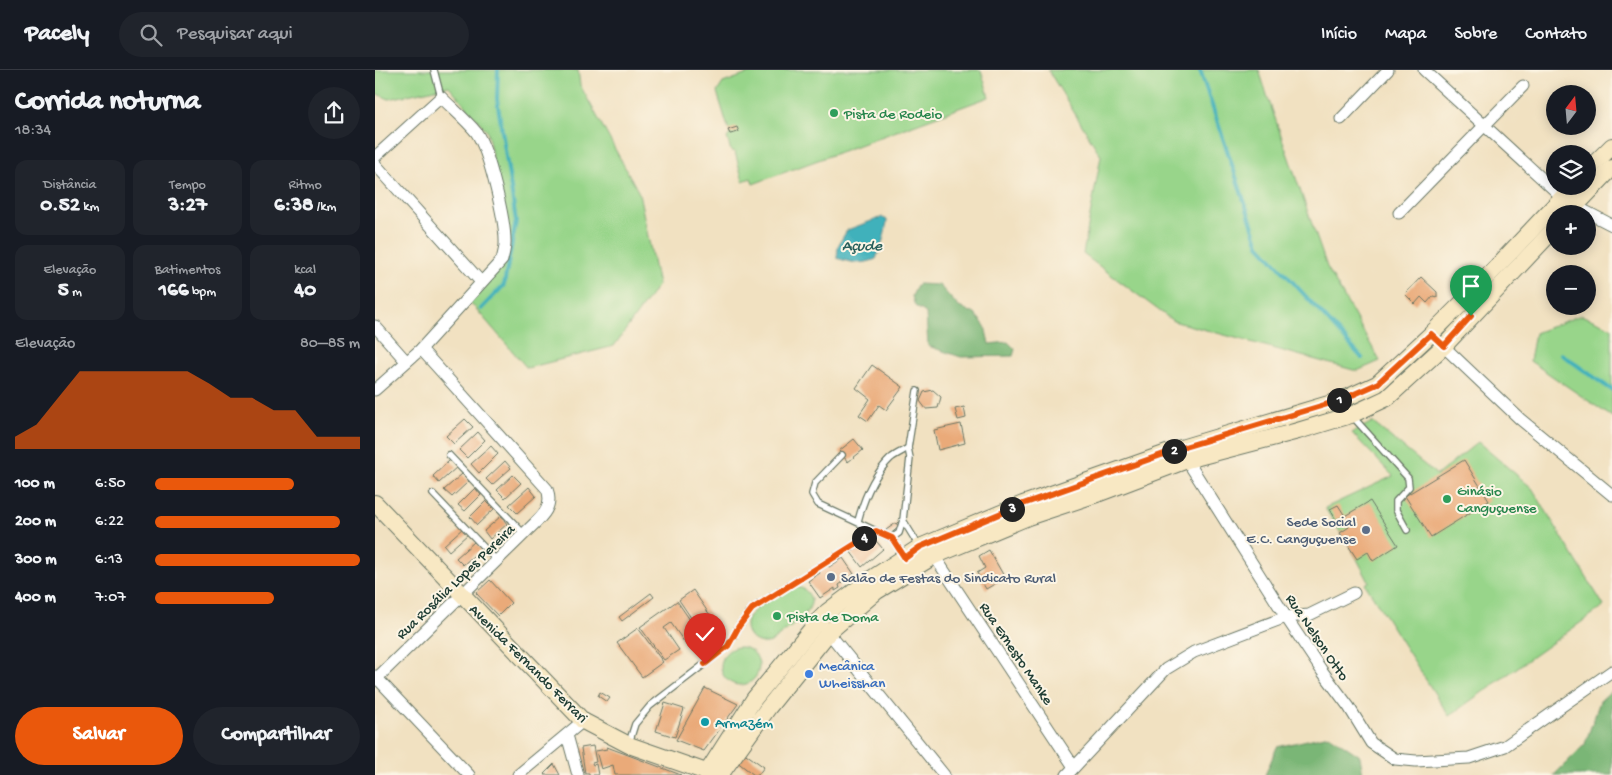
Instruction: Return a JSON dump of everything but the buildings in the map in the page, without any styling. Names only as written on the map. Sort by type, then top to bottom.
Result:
[{"type":"street","points":[[1341,119],[1388,70]]},
{"type":"street","points":[[1424,70],[1484,126],[1570,201],[1612,225]]},
{"type":"street","points":[[1399,213],[1523,86]]},
{"type":"street","points":[[375,157],[441,97],[477,133],[483,145],[493,174],[505,229],[505,246],[502,260],[421,349],[375,390]]},
{"type":"street","points":[[1596,162],[1612,146]]},
{"type":"street","points":[[375,164],[481,282]]},
{"type":"street","points":[[713,774],[768,708],[824,626],[827,612],[871,579],[909,563],[927,549],[1026,510],[1341,400],[1377,384],[1570,201],[1612,168]]},
{"type":"street","points":[[1184,454],[1298,431],[1351,415],[1387,398],[1444,346],[1546,238]]},
{"type":"street","points":[[375,326],[407,361]]},
{"type":"street","points":[[1431,334],[1520,419],[1610,488]]},
{"type":"street","name":"Rua Rosália Lopes Pereira","points":[[376,678],[524,534],[547,509],[551,499],[547,489],[421,349]]},
{"type":"street","name":"Rua Nelson Otto","points":[[1184,454],[1286,617],[1371,742],[1395,759],[1416,761],[1469,758],[1505,746],[1612,671]]},
{"type":"street","name":"Avenida Fernando Ferrari","points":[[375,503],[583,721],[629,745],[713,774]]},
{"type":"street","name":"Rua Ernesto Manke","points":[[927,549],[1071,771]]},
{"type":"street","points":[[1071,771],[1165,669],[1194,652],[1286,617],[1309,615],[1355,593]]},
{"type":"street","points":[[713,774],[754,699],[824,626]]},
{"type":"street","points":[[824,626],[944,775]]},
{"type":"street","points":[[376,678],[469,775]]},
{"type":"street","points":[[754,699],[768,708]]},
{"type":"street","points":[[518,775],[583,721]]},
{"type":"street","points":[[567,735],[578,775]]},
{"type":"lane","points":[[435,70],[441,97]]},
{"type":"lane","points":[[892,538],[899,533],[903,520],[910,458],[908,448],[917,391]]},
{"type":"lane","points":[[1341,400],[1351,415],[1408,478],[1409,487],[1396,500],[1396,510],[1407,530]]},
{"type":"lane","points":[[857,521],[873,481],[891,458],[908,448]]},
{"type":"lane","points":[[843,455],[815,483],[812,494],[818,504],[892,538],[909,563]]},
{"type":"lane","points":[[449,456],[524,534]]},
{"type":"lane","points":[[433,494],[497,561]]},
{"type":"lane","points":[[903,520],[927,549]]},
{"type":"lane","points":[[629,745],[635,724],[650,706],[728,646],[739,626],[752,609],[876,531]]},
{"type":"green space","points":[[375,70],[578,70],[580,85],[639,193],[658,285],[614,346],[527,368],[470,302],[511,250],[487,131],[449,86],[389,99],[375,93]]},
{"type":"green space","name":"Pista de Rodeio","points":[[758,70],[981,70],[989,97],[753,184],[751,178],[743,181],[735,152],[731,151],[727,138],[730,134],[717,92],[723,83]]},
{"type":"green space","points":[[1048,70],[1259,70],[1327,267],[1380,361],[1357,371],[1173,321],[1083,254],[1101,156]]},
{"type":"green space","points":[[918,284],[939,285],[959,307],[975,314],[985,326],[989,344],[1008,342],[1015,349],[1013,356],[961,357],[928,346],[926,313],[915,306],[912,296]]},
{"type":"green space","points":[[1581,315],[1612,328],[1612,417],[1530,361],[1535,333]]},
{"type":"green space","points":[[1372,422],[1437,475],[1478,442],[1532,488],[1604,606],[1449,716],[1365,584],[1369,582],[1357,559],[1325,508],[1393,476],[1352,433]]},
{"type":"green space","name":"Pista de Doma","points":[[793,586],[804,589],[810,597],[811,603],[806,613],[771,642],[765,643],[754,640],[747,632],[746,626],[750,615],[758,607]]},
{"type":"green space","name":"Pista de Doma","points":[[740,647],[754,652],[759,666],[754,680],[740,685],[726,680],[721,666],[726,652]]},
{"type":"green space","points":[[1612,690],[1612,775],[1554,775],[1585,744],[1600,701]]},
{"type":"green space","points":[[1329,735],[1360,756],[1363,775],[1265,775],[1277,747]]},
{"type":"water","name":"Açude","points":[[882,217],[887,220],[883,240],[876,259],[857,263],[837,258],[838,246],[847,230]]},
{"type":"waterway","points":[[481,309],[504,285],[516,221],[497,99],[498,70]]},
{"type":"waterway","points":[[1200,70],[1259,245],[1362,358]]},
{"type":"waterway","points":[[1561,354],[1612,390]]},
{"type":"place","name":"Pista de Rodeio","points":[[834,113]]},
{"type":"place","name":"Ginásio Canguçuense","points":[[1447,499]]},
{"type":"place","name":"Sede Social E.C. Canguçuense","points":[[1366,530]]},
{"type":"place","name":"Salão de Festas do Sindicato Rural","points":[[831,577]]},
{"type":"place","name":"Pista de Doma","points":[[777,616]]},
{"type":"place","name":"Mecânica Wheisshan","points":[[809,674]]},
{"type":"place","name":"Armazém","points":[[705,722]]},
{"type":"route","points":[[705,664],[728,646],[739,626],[752,609],[876,531],[892,538],[905,558],[920,547],[1023,504],[1181,448],[1341,400],[1377,384],[1431,334],[1444,346],[1471,316]]}]
